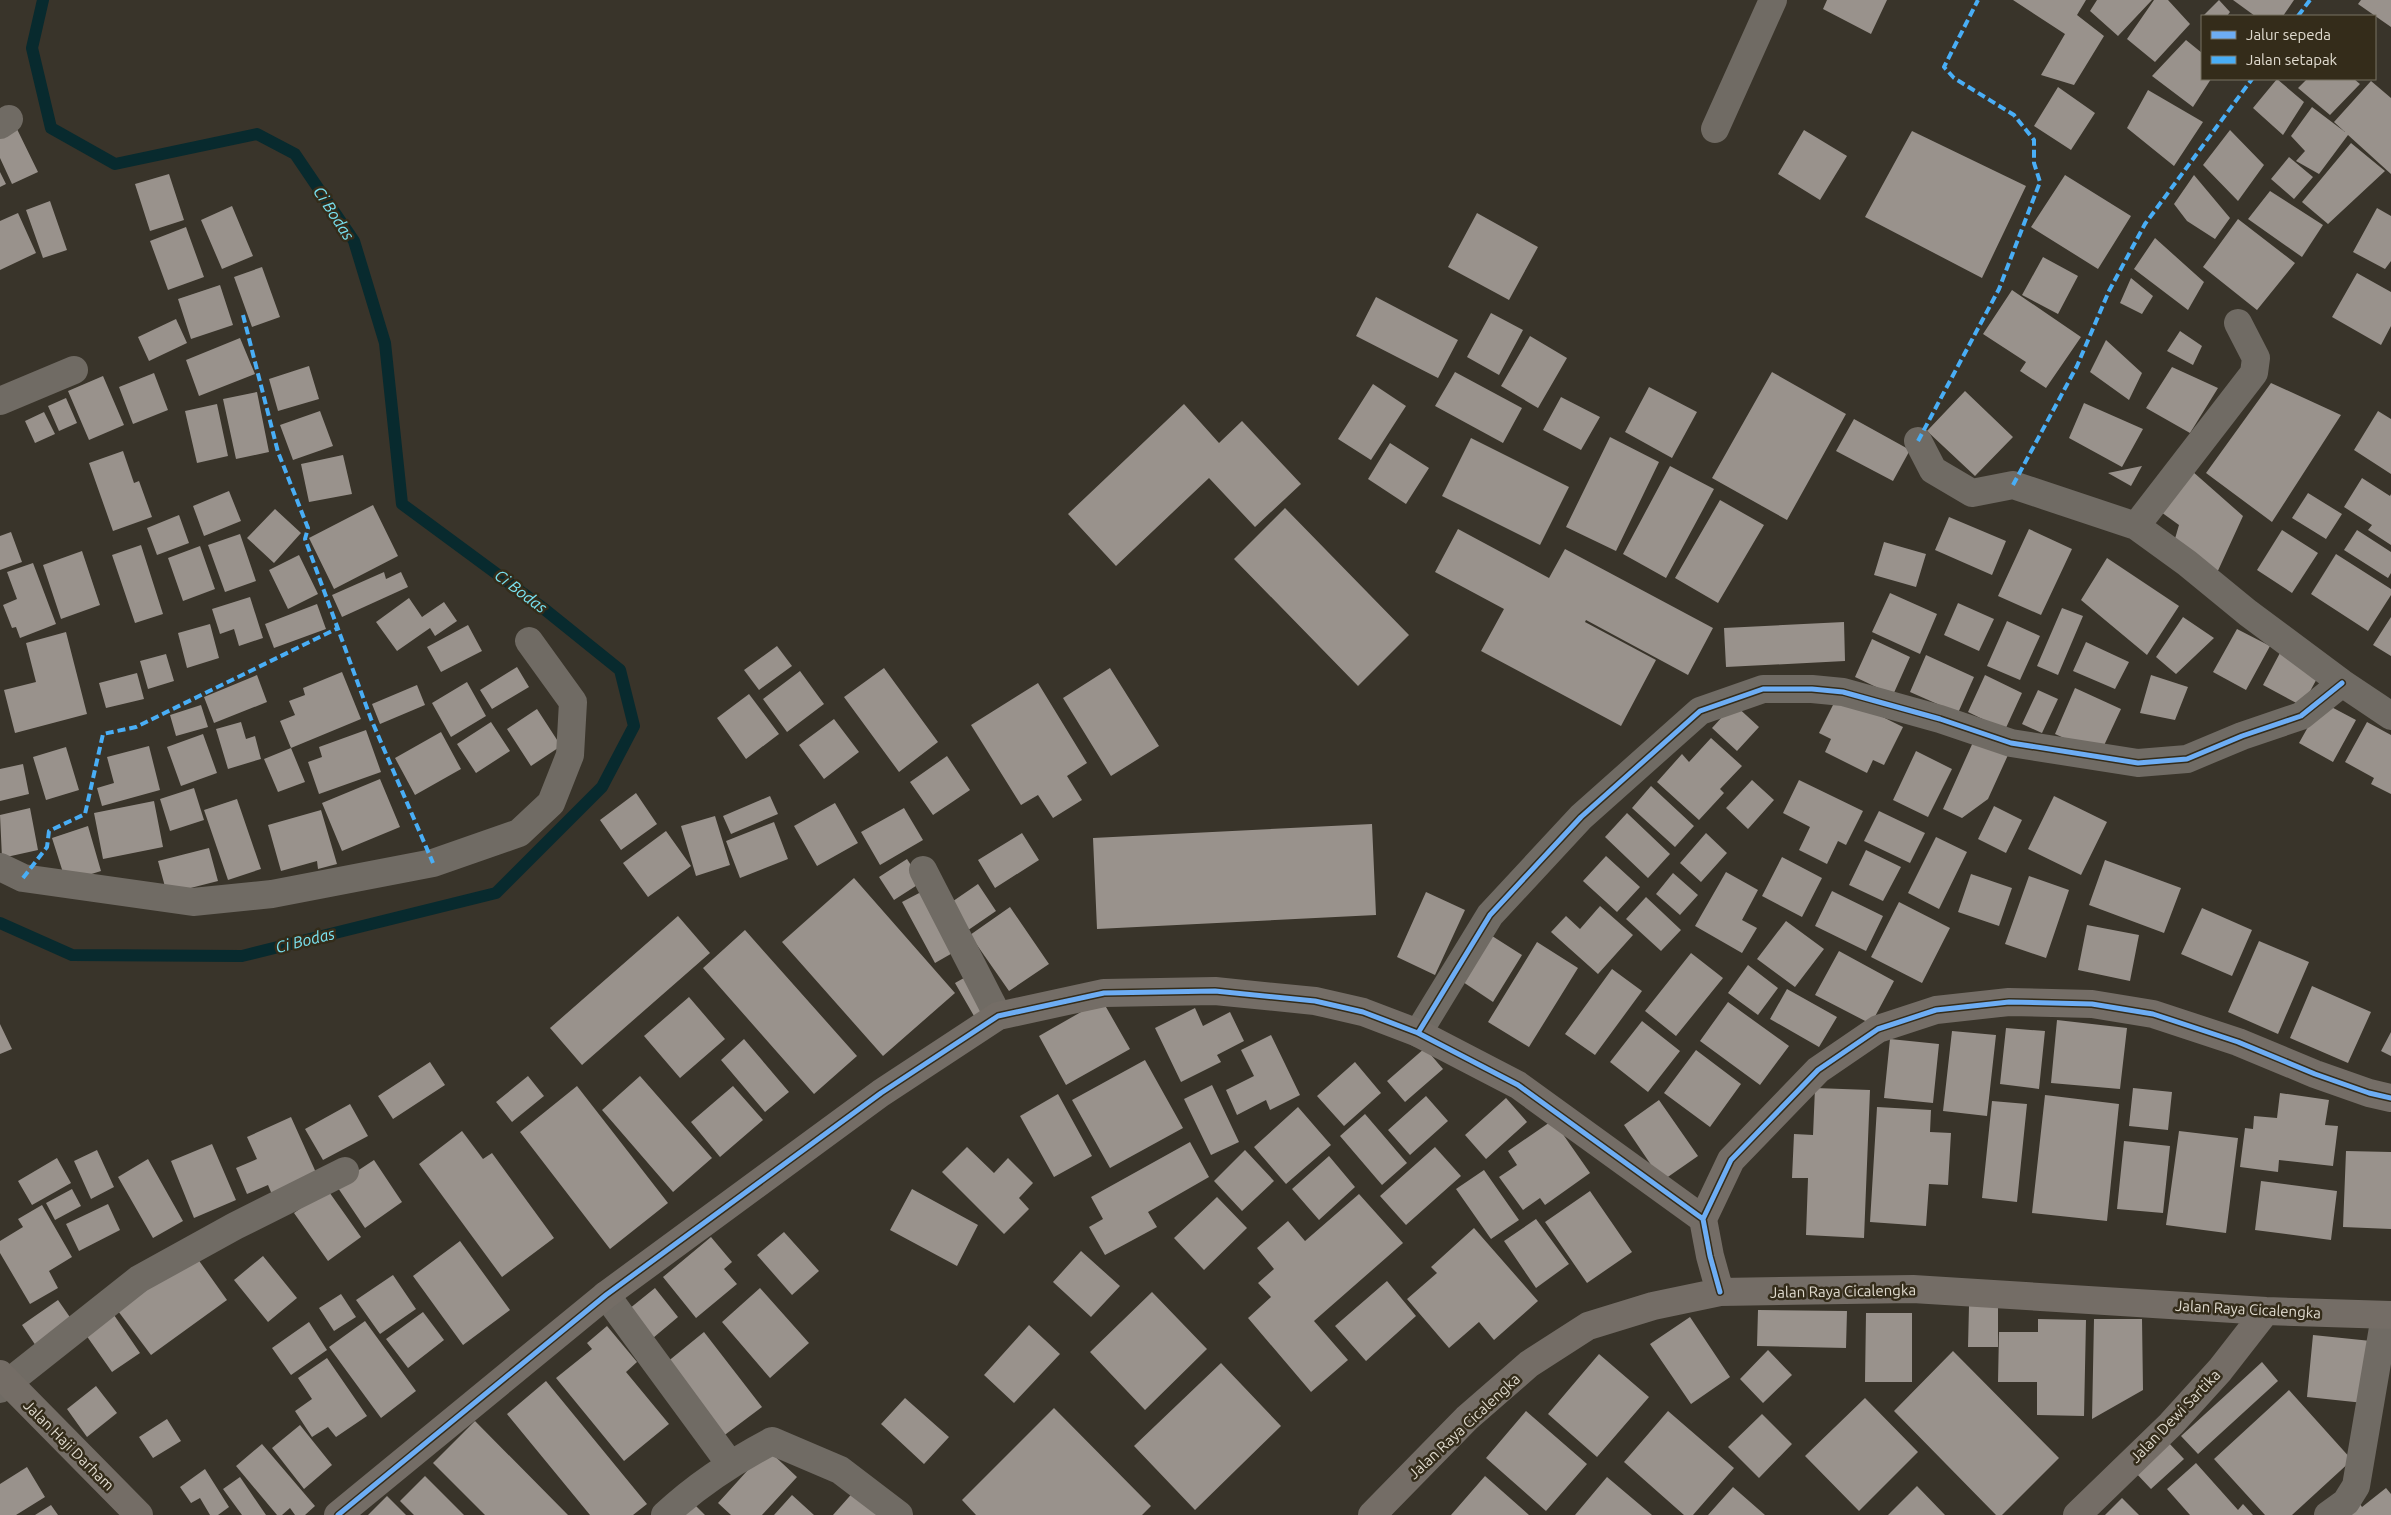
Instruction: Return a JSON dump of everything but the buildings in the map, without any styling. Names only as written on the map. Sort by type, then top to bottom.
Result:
[{"type":"street","points":[[1715,128],[1773,0]]},
{"type":"street","points":[[2136,526],[2254,373],[2256,358],[2238,323]]},
{"type":"street","points":[[0,401],[74,370]]},
{"type":"street","points":[[1918,441],[1933,470],[1972,493],[2013,485],[2136,526],[2342,683],[2391,716]]},
{"type":"street","points":[[0,867],[23,878],[193,902],[272,894],[434,863],[519,833],[551,804],[570,755],[572,702],[529,641]]},
{"type":"street","points":[[1418,1033],[1490,915],[1581,817],[1700,711],[1762,690],[1812,689],[1843,692],[1940,719],[2011,743],[2138,763],[2187,759],[2242,736],[2301,716],[2342,683]]},
{"type":"street","points":[[923,870],[998,1016]]},
{"type":"street","points":[[338,1515],[606,1295],[881,1093],[998,1016],[1104,992],[1215,991],[1315,1001],[1363,1012],[1418,1033],[1518,1084],[1703,1219]]},
{"type":"street","points":[[1720,1292],[1710,1256],[1703,1219],[1731,1160],[1818,1070],[1878,1029],[1936,1010],[2009,1002],[2092,1004],[2153,1014],[2238,1042],[2351,1087],[2391,1098]]},
{"type":"street","points":[[3,1382],[139,1279],[235,1226],[345,1171]]},
{"type":"street","name":"Jalan Raya Cicalengka","points":[[1372,1515],[1467,1418],[1529,1364],[1588,1326],[1653,1306],[1720,1292],[1913,1289],[2266,1311],[2388,1315]]},
{"type":"street","points":[[606,1295],[730,1464]]},
{"type":"street","name":"Jalan Dewi Sartika","points":[[2077,1515],[2171,1424],[2220,1370],[2266,1311]]},
{"type":"street","points":[[2328,1515],[2346,1502],[2356,1486],[2388,1315]]},
{"type":"street","name":"Jalan Haji Darham","points":[[3,1382],[139,1515]]},
{"type":"street","points":[[665,1515],[684,1497],[730,1464],[772,1441],[840,1470],[899,1515]]},
{"type":"waterway","name":"Ci Bodas","points":[[0,923],[72,955],[242,956],[496,893],[602,787],[634,726],[620,670],[543,608],[402,504],[385,343],[354,241],[295,154],[257,134],[115,164],[51,128],[32,48],[43,0]]},
{"type":"marked path","points":[[1918,441],[1999,289],[2040,182],[2034,163],[2034,140],[2014,115],[1954,78],[1944,67],[1978,0]]},
{"type":"marked path","points":[[2299,15],[2310,0]]},
{"type":"marked path","points":[[2013,485],[2077,366],[2109,291],[2145,224],[2251,80]]},
{"type":"marked path","points":[[243,315],[278,452],[308,528],[305,539],[371,719],[433,863]]},
{"type":"marked path","points":[[23,878],[47,847],[49,831],[85,814],[103,734],[136,727],[336,629]]},
{"type":"cycle path","points":[[1418,1033],[1490,915],[1581,817],[1700,711],[1763,689],[1812,689],[1843,692],[1940,719],[2011,743],[2138,763],[2187,759],[2242,736],[2301,716],[2342,683]]},
{"type":"cycle path","points":[[338,1515],[606,1295],[881,1093],[998,1016],[1104,993],[1215,991],[1315,1001],[1363,1012],[1418,1033],[1518,1085],[1703,1219]]},
{"type":"cycle path","points":[[1720,1292],[1710,1256],[1703,1219],[1731,1160],[1818,1070],[1878,1029],[1936,1010],[2009,1002],[2092,1004],[2153,1014],[2238,1042],[2315,1074],[2369,1093],[2391,1098]]}]
